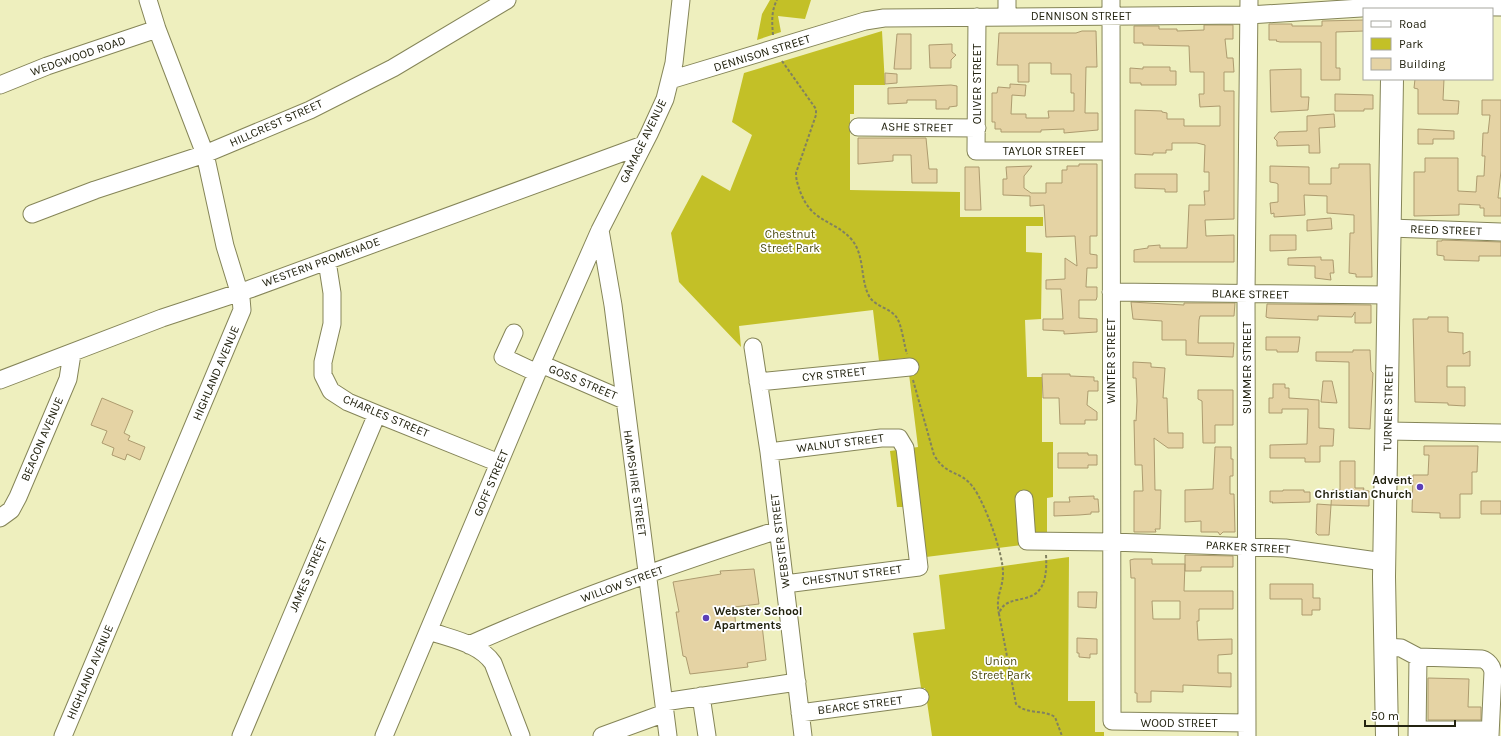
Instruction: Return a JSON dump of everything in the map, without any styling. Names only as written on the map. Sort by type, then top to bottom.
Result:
[{"type":"main road","name":"TURNER STREET","points":[[1387,736],[1384,562],[1392,80]]},
{"type":"street","name":"HIGHLAND AVENUE","points":[[63,736],[242,310],[239,292],[225,246],[205,154],[157,29],[148,0]]},
{"type":"street","name":"HILLCREST STREET","points":[[32,214],[95,190],[205,154],[310,110],[393,68],[507,0]]},
{"type":"street","name":"GAMAGE AVENUE","points":[[600,230],[665,99],[674,63],[681,0]]},
{"type":"street","name":"DENNISON STREET","points":[[670,80],[865,21],[884,18],[977,17],[1007,8],[1249,8],[1393,5],[1501,7]]},
{"type":"street","name":"WINTER STREET","points":[[1111,8],[1112,721]]},
{"type":"street","name":"SUMMER STREET","points":[[1247,730],[1248,547],[1246,294],[1249,8]]},
{"type":"street","name":"OLIVER STREET","points":[[976,151],[977,17]]},
{"type":"street","name":"WEDGWOOD ROAD","points":[[0,85],[48,66],[157,29]]},
{"type":"street","name":"ASHE STREET","points":[[858,127],[977,128]]},
{"type":"street","name":"WESTERN PROMENADE","points":[[0,380],[72,354],[108,338],[643,145]]},
{"type":"street","name":"TAYLOR STREET","points":[[976,151],[1111,151]]},
{"type":"street","name":"REED STREET","points":[[1390,228],[1501,232]]},
{"type":"street","name":"GOFF STREET","points":[[384,736],[539,369],[600,230]]},
{"type":"street","name":"HAMPSHIRE STREET","points":[[600,230],[613,305],[668,736]]},
{"type":"street","name":"CHARLES STREET","points":[[327,260],[332,293],[332,324],[323,362],[327,386],[337,396],[377,414],[499,463]]},
{"type":"street","name":"BLAKE STREET","points":[[1111,292],[1389,295]]},
{"type":"street","name":"GOSS STREET","points":[[514,333],[503,358],[539,369],[624,400]]},
{"type":"street","name":"WEBSTER STREET","points":[[754,347],[769,452],[784,584],[804,736]]},
{"type":"street","name":"BEACON AVENUE","points":[[0,518],[11,510],[18,497],[68,379],[72,354]]},
{"type":"street","name":"CYR STREET","points":[[758,382],[910,367]]},
{"type":"street","name":"JAMES STREET","points":[[241,736],[377,414]]},
{"type":"street","points":[[1387,431],[1501,433]]},
{"type":"street","name":"WALNUT STREET","points":[[769,452],[893,437],[899,438],[905,448],[919,566]]},
{"type":"street","name":"PARKER STREET","points":[[1024,499],[1027,542],[1111,542],[1285,548],[1384,562]]},
{"type":"street","name":"WILLOW STREET","points":[[469,645],[523,621],[647,575],[778,530]]},
{"type":"street","name":"CHESTNUT STREET","points":[[784,584],[919,566]]},
{"type":"street","points":[[429,631],[484,652],[493,663],[521,736]]},
{"type":"street","points":[[1385,647],[1401,648],[1418,657],[1482,659],[1489,664],[1493,672],[1490,733],[1417,733],[1418,657]]},
{"type":"street","points":[[602,736],[664,707],[702,696],[797,682]]},
{"type":"street","points":[[702,696],[707,736]]},
{"type":"street","name":"BEARCE STREET","points":[[800,713],[920,697]]},
{"type":"street","name":"WOOD STREET","points":[[1112,721],[1247,730]]},
{"type":"path","points":[[777,0],[774,6],[772,20],[774,49],[816,110],[816,115],[796,173],[796,179],[803,200],[815,215],[845,233],[853,241],[861,260],[869,297],[874,303],[882,306],[898,318],[934,455],[940,466],[948,472],[963,477],[973,488],[990,524],[1003,572],[1002,582],[997,597],[1016,704],[1031,712],[1046,714],[1054,717],[1062,736]]},
{"type":"path","points":[[999,614],[1000,608],[1006,603],[1034,596],[1041,589],[1046,573],[1046,550]]},
{"type":"green space","points":[[770,0],[811,0],[805,19],[778,16],[781,32],[757,40],[762,14]]},
{"type":"green space","name":"Chestnut Street Park","points":[[882,31],[885,85],[854,85],[854,114],[850,114],[850,190],[960,192],[960,217],[1043,217],[1043,226],[1026,226],[1026,252],[1042,253],[1041,319],[1025,320],[1027,377],[1042,377],[1042,442],[1053,442],[1053,497],[1047,498],[1047,542],[910,559],[903,507],[897,507],[890,451],[918,447],[907,358],[879,361],[873,310],[739,326],[741,347],[679,282],[671,233],[702,175],[730,191],[752,135],[732,122],[744,73]]},
{"type":"green space","name":"Union Street Park","points":[[1069,557],[1068,701],[1095,701],[1095,732],[1104,732],[1104,736],[932,736],[925,688],[921,688],[913,633],[945,629],[939,575]]},
{"type":"building","points":[[1363,20],[1363,31],[1336,32],[1336,68],[1340,68],[1340,80],[1321,80],[1321,42],[1280,42],[1276,41],[1277,40],[1269,40],[1269,24],[1322,26],[1322,21]]},
{"type":"building","points":[[1204,25],[1233,25],[1233,39],[1225,39],[1227,58],[1233,58],[1234,72],[1224,72],[1224,91],[1234,91],[1234,219],[1205,220],[1206,236],[1234,235],[1234,262],[1134,262],[1134,250],[1148,248],[1148,246],[1160,245],[1160,248],[1187,248],[1189,205],[1205,205],[1204,191],[1209,191],[1209,172],[1204,172],[1205,145],[1197,143],[1172,143],[1172,150],[1166,150],[1166,153],[1153,153],[1153,155],[1135,154],[1135,110],[1162,111],[1167,113],[1167,119],[1184,119],[1184,126],[1220,126],[1220,106],[1200,107],[1199,94],[1204,94],[1204,72],[1190,72],[1189,46],[1143,45],[1143,43],[1134,43],[1134,26],[1159,26],[1159,29],[1177,29],[1177,31],[1204,30]]},
{"type":"building","points":[[1082,31],[1096,31],[1097,67],[1086,67],[1085,113],[1098,113],[1098,130],[1064,133],[1064,129],[1041,130],[1041,132],[1001,132],[1001,129],[995,129],[995,122],[992,122],[992,93],[997,93],[998,87],[1010,88],[1010,84],[1026,85],[1025,96],[1012,95],[1011,114],[1026,114],[1026,118],[1049,118],[1048,111],[1074,111],[1074,93],[1071,93],[1071,74],[1051,74],[1051,63],[1029,63],[1029,82],[1018,82],[1018,65],[997,65],[999,33],[1076,33]]},
{"type":"building","points":[[897,34],[911,34],[911,69],[894,69]]},
{"type":"building","points":[[952,44],[952,52],[956,55],[951,60],[951,68],[930,68],[929,45]]},
{"type":"building","points":[[1143,67],[1170,67],[1170,71],[1176,71],[1176,85],[1141,85],[1141,83],[1130,83],[1130,68],[1143,69]]},
{"type":"building","points":[[1301,69],[1301,97],[1309,97],[1308,110],[1271,112],[1270,70]]},
{"type":"building","points":[[885,73],[897,74],[897,83],[885,84]]},
{"type":"building","points":[[1415,80],[1444,80],[1443,100],[1459,101],[1458,114],[1418,114],[1418,89],[1414,88]]},
{"type":"building","points":[[957,86],[957,106],[949,107],[949,109],[936,109],[936,100],[907,100],[907,103],[888,104],[888,88]]},
{"type":"building","points":[[1335,94],[1373,95],[1373,109],[1364,109],[1364,111],[1335,111]]},
{"type":"building","points":[[1482,100],[1501,100],[1501,171],[1498,198],[1501,198],[1501,216],[1484,216],[1484,208],[1480,208],[1480,205],[1459,204],[1459,215],[1414,216],[1414,172],[1425,172],[1425,158],[1458,158],[1458,191],[1476,192],[1477,176],[1484,176],[1485,156],[1482,156],[1483,133],[1488,133],[1490,115],[1482,115]]},
{"type":"building","points":[[1334,114],[1335,127],[1319,128],[1320,153],[1309,153],[1309,145],[1277,146],[1277,141],[1274,138],[1279,132],[1307,131],[1307,116]]},
{"type":"building","points":[[1418,129],[1454,131],[1454,139],[1433,139],[1433,144],[1418,144]]},
{"type":"building","points":[[858,138],[926,138],[929,169],[937,169],[937,183],[912,183],[911,155],[893,155],[893,161],[858,164]]},
{"type":"building","points":[[1079,164],[1097,164],[1097,236],[1090,236],[1090,254],[1097,255],[1097,268],[1087,268],[1086,287],[1097,287],[1097,297],[1096,300],[1079,300],[1079,318],[1097,319],[1097,332],[1064,334],[1064,331],[1043,330],[1043,319],[1063,319],[1061,289],[1046,289],[1046,280],[1065,279],[1065,258],[1077,266],[1075,236],[1046,237],[1044,205],[1030,206],[1030,196],[1003,195],[1003,179],[1007,179],[1006,167],[1032,166],[1024,176],[1024,188],[1031,193],[1046,193],[1046,183],[1062,183],[1062,170],[1067,170],[1067,166],[1079,166]]},
{"type":"building","points":[[1339,164],[1370,164],[1372,277],[1356,277],[1356,274],[1349,273],[1350,233],[1354,233],[1354,215],[1327,213],[1327,196],[1304,195],[1305,215],[1274,217],[1274,213],[1271,214],[1270,203],[1278,202],[1278,184],[1270,182],[1270,166],[1309,167],[1309,184],[1331,184],[1331,168],[1339,168]]},
{"type":"building","points":[[965,167],[979,167],[981,210],[965,210]]},
{"type":"building","points":[[1135,174],[1177,174],[1177,192],[1165,192],[1165,189],[1135,188]]},
{"type":"building","points":[[1331,218],[1332,229],[1307,231],[1307,220]]},
{"type":"building","points":[[1270,235],[1296,235],[1296,250],[1270,251]]},
{"type":"building","points":[[1437,241],[1501,242],[1501,256],[1479,256],[1479,261],[1444,260],[1444,256],[1437,255]]},
{"type":"building","points":[[1321,257],[1321,260],[1333,260],[1334,273],[1330,273],[1331,280],[1315,278],[1315,266],[1288,265],[1288,258]]},
{"type":"building","points":[[1131,302],[1184,305],[1184,303],[1235,303],[1234,316],[1200,316],[1198,343],[1234,343],[1233,357],[1186,355],[1186,340],[1162,340],[1162,321],[1133,319]]},
{"type":"building","points":[[1267,304],[1371,305],[1371,323],[1355,323],[1355,312],[1352,317],[1318,316],[1318,320],[1269,318],[1266,317]]},
{"type":"building","points":[[1428,317],[1448,317],[1448,332],[1463,333],[1463,354],[1470,351],[1470,366],[1447,366],[1447,387],[1465,387],[1465,406],[1448,405],[1448,403],[1415,402],[1413,319],[1428,319]]},
{"type":"building","points":[[1266,337],[1300,337],[1298,352],[1277,352],[1277,350],[1266,350]]},
{"type":"building","points":[[1353,350],[1370,350],[1371,371],[1373,373],[1370,429],[1349,428],[1349,362],[1316,361],[1316,352],[1353,352]]},
{"type":"building","points":[[1133,362],[1151,363],[1151,367],[1165,368],[1163,398],[1167,398],[1168,433],[1183,433],[1183,448],[1168,448],[1154,438],[1155,490],[1161,490],[1160,529],[1155,529],[1156,532],[1134,532],[1134,491],[1143,491],[1142,465],[1135,465],[1134,420],[1136,421],[1137,401],[1136,378],[1133,378]]},
{"type":"building","points":[[1042,374],[1070,374],[1070,376],[1094,377],[1094,381],[1098,381],[1098,391],[1088,391],[1087,405],[1097,412],[1097,420],[1085,420],[1085,424],[1060,424],[1059,398],[1043,398]]},
{"type":"building","points":[[1323,381],[1332,381],[1337,403],[1321,402]]},
{"type":"building","points":[[1273,384],[1285,384],[1285,388],[1289,388],[1289,398],[1319,400],[1319,428],[1334,429],[1333,446],[1320,446],[1320,462],[1305,462],[1305,458],[1270,458],[1270,445],[1307,444],[1308,409],[1282,409],[1282,413],[1269,413],[1269,398],[1273,398]]},
{"type":"building","points":[[1198,390],[1233,390],[1233,425],[1215,425],[1215,443],[1203,443],[1202,401],[1198,399]]},
{"type":"building","points":[[102,398],[133,411],[124,433],[130,436],[128,440],[145,447],[140,460],[127,454],[125,460],[112,455],[114,448],[102,443],[107,431],[91,425]]},
{"type":"building","points":[[1424,446],[1478,446],[1477,472],[1472,472],[1472,494],[1460,494],[1460,518],[1440,518],[1440,513],[1412,512],[1413,475],[1428,475],[1429,455],[1424,455]]},
{"type":"building","points":[[1215,447],[1231,447],[1231,459],[1233,459],[1233,476],[1230,476],[1230,494],[1234,494],[1235,532],[1223,532],[1220,535],[1218,532],[1201,532],[1201,521],[1185,522],[1185,490],[1213,489]]},
{"type":"building","points":[[1058,453],[1088,453],[1088,455],[1097,455],[1097,465],[1088,465],[1088,468],[1058,468]]},
{"type":"building","points":[[1340,461],[1355,461],[1355,488],[1364,488],[1363,490],[1369,491],[1369,506],[1331,505],[1332,490],[1340,490]]},
{"type":"building","points":[[1304,490],[1304,492],[1310,492],[1310,502],[1270,502],[1270,491]]},
{"type":"building","points":[[1094,496],[1094,499],[1098,499],[1099,512],[1091,512],[1091,514],[1054,516],[1054,502],[1070,502],[1069,497]]},
{"type":"building","points":[[1481,501],[1501,501],[1501,514],[1481,514]]},
{"type":"building","points":[[1317,504],[1331,505],[1329,535],[1318,535],[1316,533]]},
{"type":"building","points":[[1185,555],[1233,556],[1233,567],[1201,567],[1201,571],[1185,571]]},
{"type":"building","points":[[1152,559],[1152,564],[1185,564],[1184,591],[1233,591],[1233,609],[1199,609],[1199,621],[1197,621],[1198,640],[1232,639],[1232,654],[1218,655],[1218,673],[1231,673],[1231,687],[1183,685],[1183,692],[1151,691],[1151,702],[1137,702],[1137,693],[1135,693],[1135,578],[1131,578],[1130,560]],"holes":[[[1152,601],[1180,601],[1180,619],[1153,619]]]},
{"type":"building","name":"Webster School Apartments","points":[[754,569],[759,604],[734,607],[736,627],[762,625],[766,660],[747,663],[748,667],[690,674],[686,657],[683,656],[676,612],[679,612],[673,582],[721,574],[720,571]]},
{"type":"building","points":[[1270,584],[1313,584],[1313,598],[1320,598],[1320,610],[1312,610],[1312,615],[1302,615],[1302,599],[1270,599]]},
{"type":"building","points":[[1078,592],[1097,592],[1096,608],[1078,607]]},
{"type":"building","points":[[1077,638],[1097,639],[1097,654],[1090,654],[1090,658],[1079,657],[1079,653],[1077,653]]},
{"type":"building","points":[[1428,678],[1469,679],[1468,707],[1481,707],[1481,720],[1428,720]]},
{"type":"place","name":"Advent Christian Church","points":[[1420,487]]},
{"type":"place","name":"Webster School Apartments","points":[[706,618]]}]
